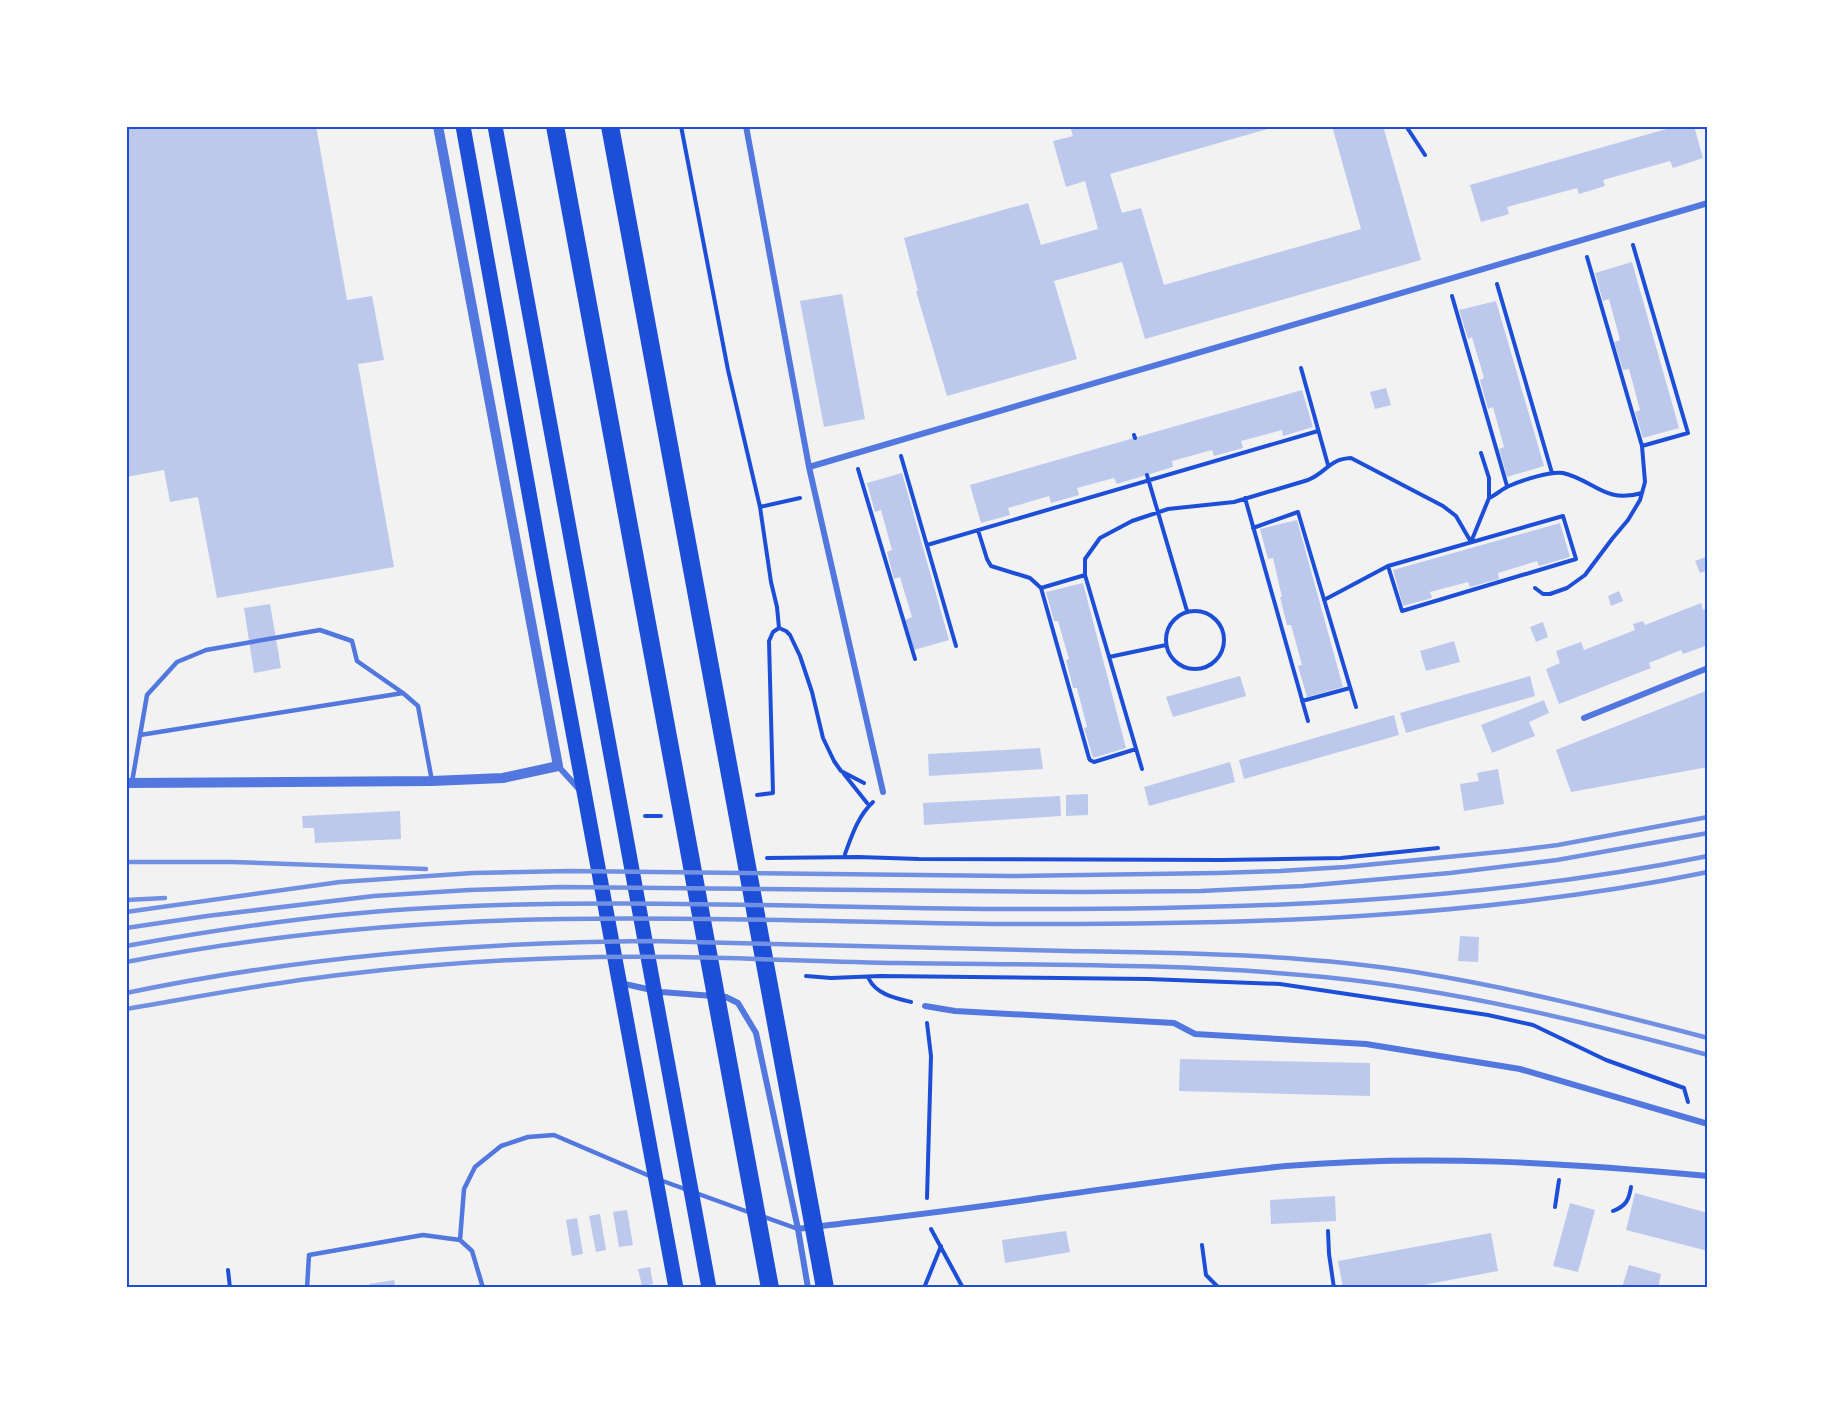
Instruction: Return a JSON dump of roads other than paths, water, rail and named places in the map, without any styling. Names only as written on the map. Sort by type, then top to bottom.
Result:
[{"type":"highway","points":[[555,126],[770,1288]]},
{"type":"highway","points":[[610,126],[825,1288]]},
{"type":"main road","points":[[463,126],[676,1288]]},
{"type":"main road","points":[[495,126],[709,1288]]},
{"type":"street","points":[[438,126],[558,766],[577,786],[590,847]]},
{"type":"street","points":[[746,126],[809,467],[883,792]]},
{"type":"street","points":[[809,467],[1708,203]]},
{"type":"street","points":[[1584,718],[1708,668]]},
{"type":"street","points":[[129,783],[432,781],[503,778],[558,766]]},
{"type":"street","points":[[611,961],[615,982],[662,992],[726,997],[738,1003],[756,1033],[798,1229],[808,1288]]},
{"type":"street","points":[[925,1006],[955,1011],[1174,1023],[1195,1034],[1366,1044],[1520,1069],[1708,1124]]},
{"type":"street","points":[[798,1229],[1287,1166],[1372,1162],[1509,1161],[1602,1166],[1708,1176]]},
{"type":"lane","points":[[129,783],[147,695],[177,662],[206,650],[320,630],[352,641],[357,661],[418,706],[432,781]]},
{"type":"lane","points":[[140,735],[403,693]]},
{"type":"lane","points":[[460,1240],[464,1190],[475,1167],[501,1146],[528,1137],[554,1135],[654,1178],[798,1229]]},
{"type":"lane","points":[[308,1288],[309,1255],[423,1235],[460,1240],[472,1251],[483,1288]]},
{"type":"railway","points":[[126,912],[340,882],[473,873],[569,871],[1010,876],[1280,871],[1345,867],[1558,845],[1708,817]]},
{"type":"railway","points":[[126,928],[374,896],[469,890],[560,887],[1081,892],[1201,891],[1303,886],[1450,873],[1557,860],[1708,833]]},
{"type":"railway","points":[[126,946],[232,928],[303,919],[411,909],[485,906],[632,903],[1090,909],[1267,905],[1356,900],[1445,894],[1533,884],[1621,872],[1708,856]]},
{"type":"railway","points":[[126,862],[232,862],[426,869]]},
{"type":"railway","points":[[126,962],[288,937],[398,926],[507,920],[674,918],[1097,924],[1360,916],[1535,900],[1622,888],[1708,872]]},
{"type":"railway","points":[[126,900],[165,898]]},
{"type":"railway","points":[[126,993],[191,980],[321,961],[519,944],[651,941],[1201,954],[1289,958],[1421,973],[1565,1002],[1708,1038]]},
{"type":"railway","points":[[126,1009],[339,975],[451,964],[535,959],[689,957],[1165,967],[1271,972],[1421,990],[1518,1008],[1708,1055]]}]
